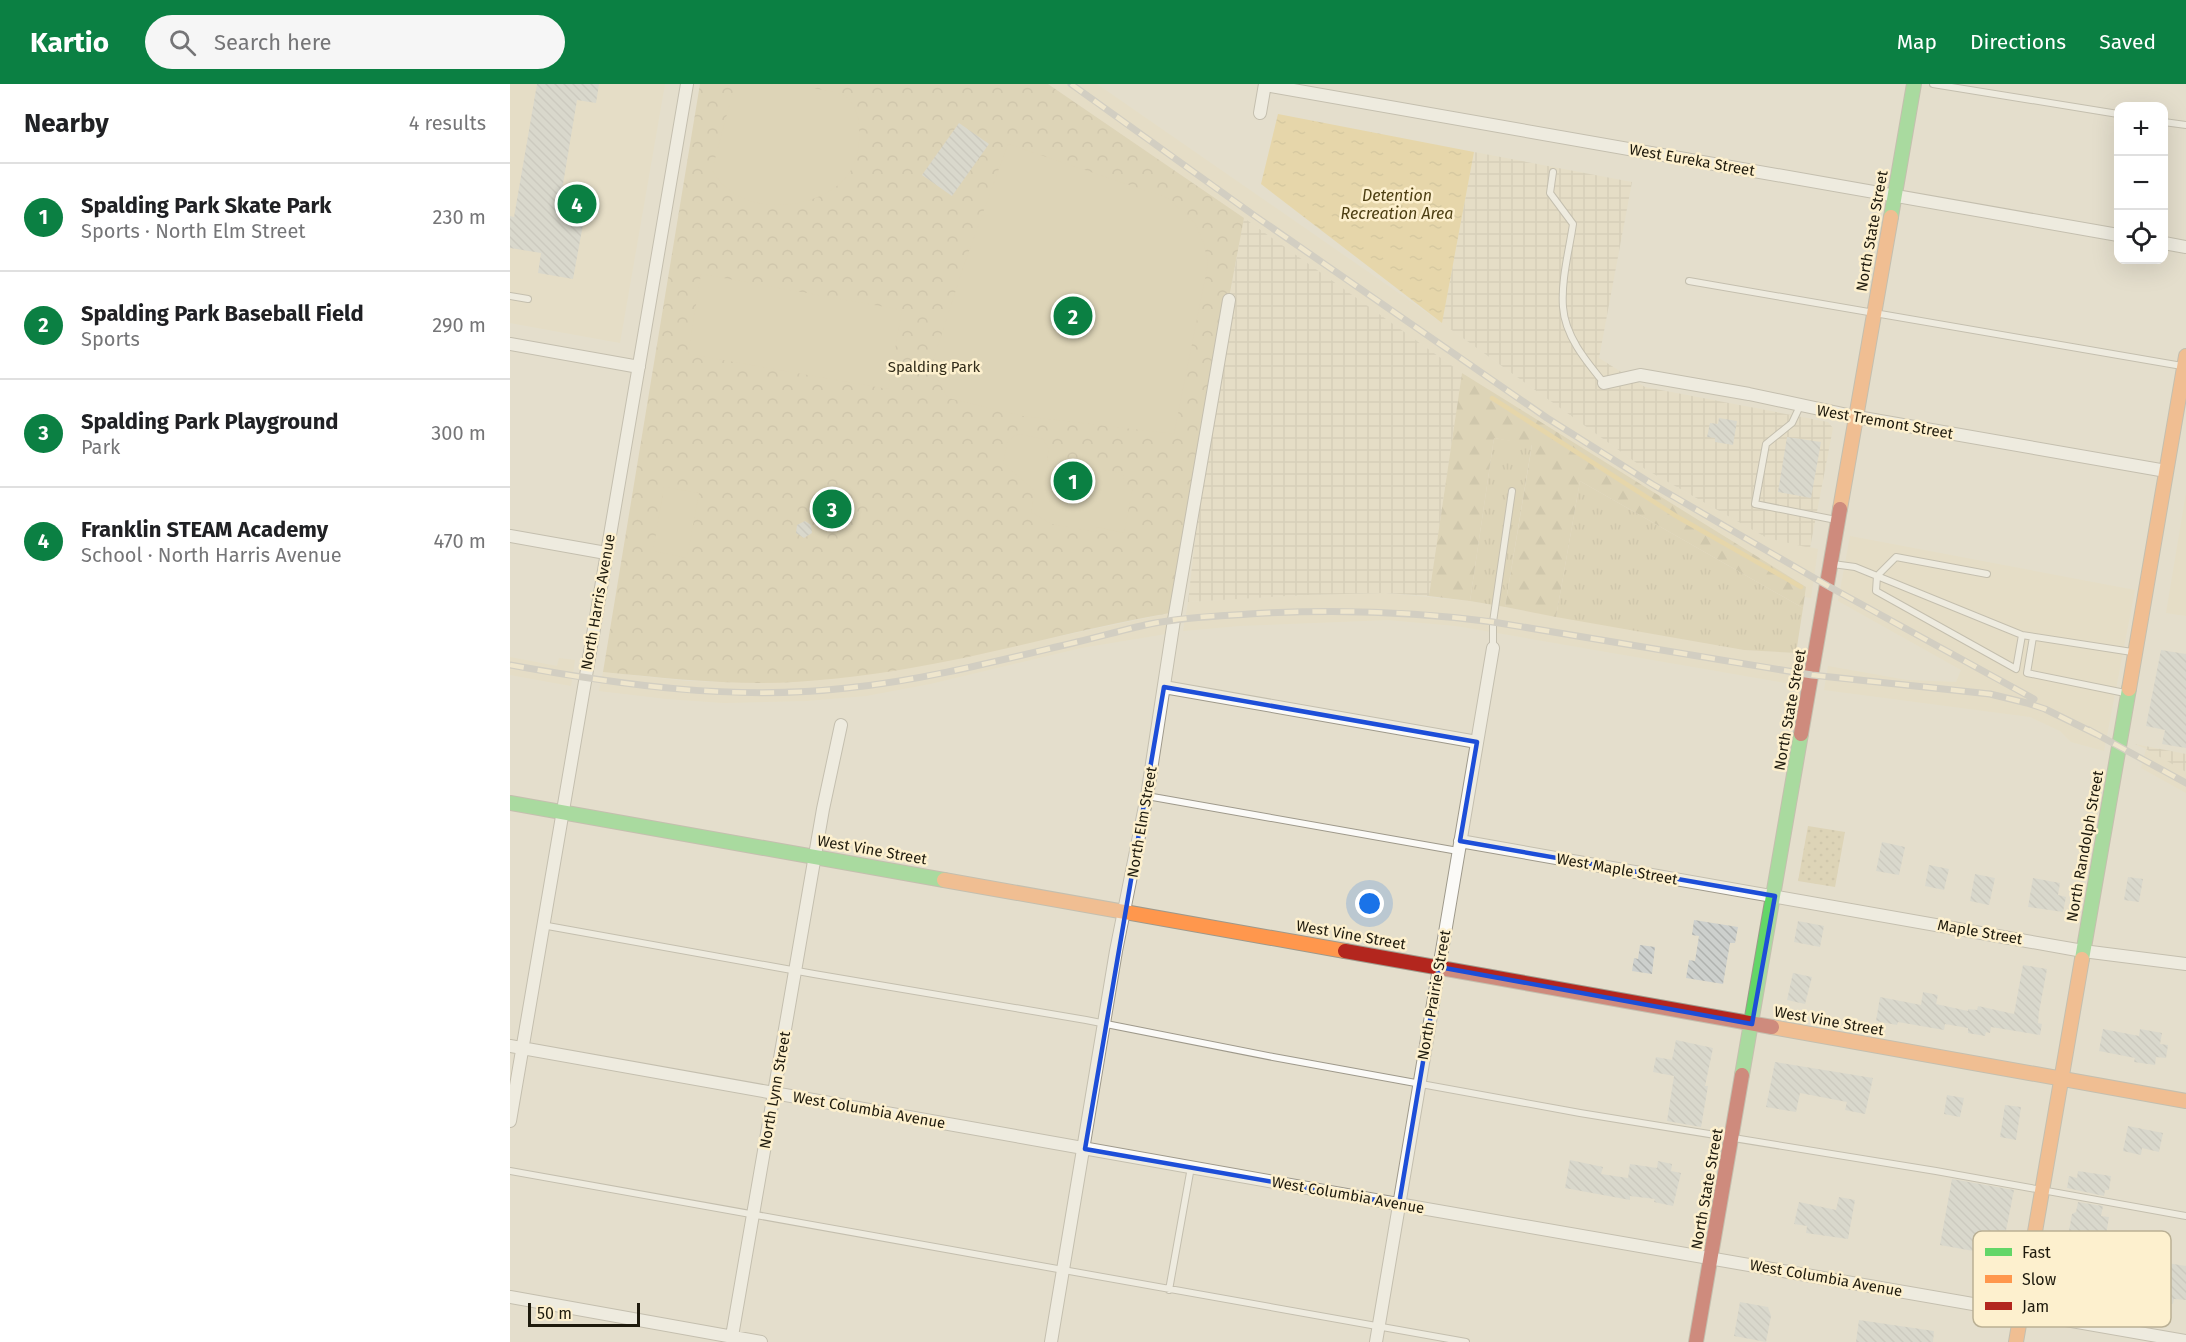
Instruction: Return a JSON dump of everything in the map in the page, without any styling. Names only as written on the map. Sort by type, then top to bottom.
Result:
[{"type":"main road","name":"North State Street","points":[[1696,1342],[1914,84]]},
{"type":"main road","name":"North Randolph Street","points":[[2035,1231],[2185,361]]},
{"type":"main road","name":"West Vine Street","points":[[510,803],[2186,1101]]},
{"type":"main road","name":"North Randolph Street","points":[[2016,1342],[2019,1327]]},
{"type":"street","name":"North Harris Avenue","points":[[510,1121],[516,1047],[542,926],[687,84]]},
{"type":"street","points":[[1260,113],[1265,85]]},
{"type":"street","name":"West Eureka Street","points":[[1265,85],[2114,234]]},
{"type":"street","points":[[2168,244],[2186,247]]},
{"type":"street","name":"North Elm Street","points":[[1051,1342],[1116,951],[1147,796],[1229,300]]},
{"type":"street","points":[[510,344],[639,367]]},
{"type":"street","name":"West Tremont Street","points":[[1604,383],[1640,375],[1749,394],[1857,417],[2166,471]]},
{"type":"street","points":[[510,536],[606,553]]},
{"type":"street","name":"North Prairie Street","points":[[1376,1342],[1493,648]]},
{"type":"street","points":[[1164,687],[1477,742]]},
{"type":"street","name":"North Lynn Street","points":[[731,1339],[818,838],[841,725]]},
{"type":"street","name":"West Maple Street","points":[[1459,846],[1775,896]]},
{"type":"street","name":"Maple Street","points":[[1775,896],[2084,951],[2186,964]]},
{"type":"street","name":"West Columbia Avenue","points":[[516,1047],[1973,1304]]},
{"type":"street","points":[[510,1297],[731,1339],[761,1342]]},
{"type":"street","name":"West Columbia Avenue","points":[[2094,1327],[2156,1339],[2186,1341]]},
{"type":"lane","points":[[1933,84],[2114,113]]},
{"type":"lane","points":[[2168,123],[2186,125]]},
{"type":"lane","points":[[1553,172],[1550,193],[1573,224],[1563,308],[1571,337],[1588,364],[1604,383]]},
{"type":"lane","points":[[1689,281],[1875,313],[2185,361]]},
{"type":"lane","points":[[510,296],[528,299]]},
{"type":"lane","points":[[1800,406],[1792,423],[1766,444],[1755,504],[1840,520]]},
{"type":"lane","points":[[1493,648],[1493,621],[1512,491]]},
{"type":"lane","points":[[1987,574],[1896,557],[1877,576],[1876,591],[2016,669],[2022,635]]},
{"type":"lane","points":[[1832,563],[1855,567],[2022,635],[2135,653]]},
{"type":"lane","points":[[2033,637],[2027,674],[2128,693]]},
{"type":"lane","points":[[1147,796],[1459,846]]},
{"type":"lane","points":[[542,926],[1105,1023],[1274,1058],[1580,1113],[2186,1216]]},
{"type":"lane","points":[[1169,1290],[1191,1167]]},
{"type":"lane","points":[[510,1172],[1466,1342]]},
{"type":"highlighted area","points":[[1164,687],[1477,742],[1460,841],[1775,896],[1752,1024],[1439,967],[1399,1204],[1085,1149]]},
{"type":"shaded area","points":[[510,84],[665,84],[620,343],[510,323]]},
{"type":"shaded area","points":[[1048,84],[1097,84],[1442,323],[1645,469],[1767,538],[1818,549],[1811,598],[1805,597],[1806,587],[1462,373],[1244,218]]},
{"type":"shaded area","points":[[1474,152],[1632,182],[1599,358],[1645,387],[1828,422],[1833,428],[1810,548],[1767,538],[1645,469],[1442,323]]},
{"type":"shaded area","points":[[1244,218],[1462,373],[1429,596],[1385,593],[1188,602],[1211,399]]},
{"type":"shaded area","points":[[2186,493],[2186,616],[2166,613]]},
{"type":"shaded area","points":[[1850,536],[2135,590],[2104,751],[2071,742],[2060,731],[2030,717],[1824,690],[1828,666],[1907,680],[1956,682],[1961,670],[1838,601]]},
{"type":"shaded area","points":[[1385,593],[1470,601],[1744,650],[1796,653],[1791,684],[1456,626],[1388,620],[1239,626],[1183,631],[1188,602]]},
{"type":"shaded area","points":[[1170,613],[1166,634],[1081,648],[930,684],[866,696],[806,701],[724,703],[599,691],[603,672],[687,681],[763,683],[910,668]]},
{"type":"shaded area","points":[[510,657],[557,666],[559,658],[575,660],[571,686],[510,675]]},
{"type":"shaded area","points":[[2135,744],[2186,754],[2186,772],[2146,749]]},
{"type":"shaded area","points":[[2146,749],[2186,772],[2186,793],[2141,768]]},
{"type":"green space","name":"Spalding Park","points":[[700,84],[1048,84],[1244,218],[1170,613],[944,662],[893,671],[798,682],[742,683],[603,672]]},
{"type":"green space","points":[[735,84],[804,87],[830,91],[847,97],[857,112],[859,136],[856,159],[843,181],[818,197],[804,202],[773,205],[745,199],[726,187],[712,170]]},
{"type":"green space","points":[[1008,144],[1168,198],[1195,223],[1204,244],[1208,264],[1174,434],[1023,416],[948,398],[931,367],[964,265]]},
{"type":"green space","points":[[701,274],[902,310],[888,389],[688,354]]},
{"type":"green space","points":[[1462,373],[1806,587],[1803,608],[1580,481],[1556,617],[1505,607],[1532,445],[1494,438],[1470,601],[1429,596]]},
{"type":"green space","points":[[1018,434],[1043,439],[1049,449],[1047,462],[1049,466],[1068,470],[1076,465],[1121,473],[1124,476],[1123,485],[1133,487],[1124,533],[1097,527],[1096,532],[1051,524],[1031,512],[1035,491],[1003,463],[1008,440]]},
{"type":"green space","points":[[1494,438],[1532,444],[1505,607],[1470,601]]},
{"type":"green space","points":[[1580,481],[1803,608],[1796,653],[1744,650],[1556,617]]},
{"type":"green space","points":[[664,487],[699,493],[687,558],[653,551]]},
{"type":"green space","points":[[1808,826],[1845,832],[1835,887],[1798,881]]},
{"type":"water","name":"Detention Recreation Area","points":[[1278,114],[1474,152],[1442,323],[1261,184]]},
{"type":"building","points":[[537,84],[599,84],[596,103],[577,100],[558,214],[584,219],[573,279],[538,273],[541,253],[510,248],[510,216],[514,217]]},
{"type":"building","points":[[959,123],[989,144],[952,196],[922,175]]},
{"type":"building","points":[[1719,418],[1737,421],[1733,445],[1715,442],[1715,438],[1707,437],[1710,423],[1718,424]]},
{"type":"building","points":[[1787,437],[1821,442],[1811,498],[1778,492]]},
{"type":"building","points":[[805,521],[811,525],[812,533],[804,538],[796,533],[797,525]]},
{"type":"building","points":[[2161,650],[2186,654],[2186,748],[2162,744],[2165,730],[2146,726]]},
{"type":"building","points":[[1882,842],[1905,847],[1899,875],[1876,871]]},
{"type":"building","points":[[1929,865],[1949,869],[1944,890],[1925,886]]},
{"type":"building","points":[[1975,874],[1995,878],[1989,905],[1970,901]]},
{"type":"building","points":[[2128,877],[2143,879],[2139,902],[2124,900]]},
{"type":"building","points":[[2033,878],[2060,883],[2058,895],[2066,897],[2063,912],[2028,907]]},
{"type":"building","points":[[1694,920],[1738,927],[1735,943],[1730,943],[1723,984],[1686,978],[1689,960],[1695,961],[1699,936],[1692,935]]},
{"type":"building","points":[[1798,921],[1824,926],[1820,947],[1794,942]]},
{"type":"building","points":[[1640,945],[1655,947],[1652,974],[1632,971],[1634,958],[1638,959]]},
{"type":"building","points":[[2023,965],[2047,969],[2039,1012],[2038,1023],[2042,1024],[2040,1035],[1991,1027],[1990,1033],[1986,1032],[1985,1036],[1968,1033],[1968,1028],[1945,1024],[1944,1030],[1898,1022],[1897,1025],[1876,1021],[1880,997],[1921,1005],[1923,992],[1938,995],[1936,1004],[1968,1011],[1968,1009],[1977,1010],[1978,1006],[2014,1014]]},
{"type":"building","points":[[1793,973],[1812,977],[1805,1004],[1787,1000]]},
{"type":"building","points":[[2103,1029],[2139,1036],[2140,1029],[2162,1033],[2160,1044],[2168,1045],[2166,1058],[2156,1057],[2155,1065],[2134,1062],[2135,1058],[2099,1051]]},
{"type":"building","points":[[1676,1040],[1713,1048],[1705,1086],[1708,1086],[1701,1127],[1667,1121],[1674,1076],[1653,1072],[1656,1057],[1672,1060]]},
{"type":"building","points":[[1775,1062],[1873,1078],[1865,1114],[1845,1110],[1847,1102],[1800,1093],[1796,1112],[1766,1107]]},
{"type":"building","points":[[1947,1095],[1964,1098],[1960,1117],[1944,1114]]},
{"type":"building","points":[[2005,1105],[2021,1107],[2016,1140],[2000,1137]]},
{"type":"building","points":[[2128,1126],[2163,1133],[2159,1152],[2142,1148],[2141,1155],[2123,1151]]},
{"type":"building","points":[[1570,1160],[1603,1167],[1601,1174],[1628,1178],[1630,1164],[1657,1168],[1658,1161],[1672,1164],[1671,1171],[1681,1173],[1673,1206],[1654,1202],[1655,1199],[1630,1196],[1630,1200],[1565,1188]]},
{"type":"building","points":[[2078,1171],[2111,1176],[2109,1190],[2105,1190],[2104,1196],[2067,1188],[2069,1176],[2077,1178]]},
{"type":"building","points":[[1952,1179],[2014,1190],[2006,1231],[1973,1231],[1973,1251],[1940,1245]]},
{"type":"building","points":[[1839,1197],[1855,1200],[1848,1239],[1806,1233],[1807,1226],[1794,1224],[1799,1202],[1836,1210]]},
{"type":"building","points":[[2078,1202],[2103,1206],[2101,1216],[2109,1217],[2107,1231],[2069,1231],[2072,1214],[2076,1212]]},
{"type":"building","points":[[2171,1264],[2186,1266],[2186,1300],[2174,1299],[2173,1304],[2171,1304]]},
{"type":"building","points":[[1740,1302],[1768,1307],[1771,1316],[1766,1342],[1734,1336]]},
{"type":"building","points":[[1859,1320],[1934,1331],[1933,1342],[1856,1342]]},
{"type":"waterway","points":[[1492,398],[1676,516],[1801,587]]},
{"type":"railway","points":[[1071,84],[1255,216],[1547,418],[1652,484],[1828,586],[2034,699]]},
{"type":"railway","points":[[510,665],[594,679],[678,689],[762,693],[805,692],[934,675],[1178,619],[1310,612],[1402,613],[1493,622],[1812,675],[1990,694],[2045,709],[2096,734]]},
{"type":"railway","points":[[2089,730],[2186,783]]},
{"type":"traffic: fast","points":[[1891,217],[1914,84]]},
{"type":"traffic: fast","points":[[2082,959],[2129,689]]},
{"type":"traffic: fast","points":[[1742,1075],[1801,734]]},
{"type":"traffic: fast","points":[[510,803],[944,880]]},
{"type":"traffic: slow","points":[[1840,509],[1891,217]]},
{"type":"traffic: slow","points":[[2129,689],[2186,356]]},
{"type":"traffic: slow","points":[[944,880],[1345,951]]},
{"type":"traffic: slow","points":[[2035,1231],[2082,959]]},
{"type":"traffic: slow","points":[[1772,1027],[2186,1101]]},
{"type":"traffic: slow","points":[[2016,1342],[2019,1327]]},
{"type":"traffic: jam","points":[[1801,734],[1840,509]]},
{"type":"traffic: jam","points":[[1345,951],[1772,1027]]},
{"type":"traffic: jam","points":[[1696,1342],[1742,1075]]},
{"type":"place","name":"Franklin STEAM Academy","points":[[577,204]]},
{"type":"place","name":"Spalding Park Baseball Field","points":[[1073,316]]},
{"type":"place","name":"Spalding Park Skate Park","points":[[1073,481]]},
{"type":"place","name":"Spalding Park Playground","points":[[832,509]]}]
